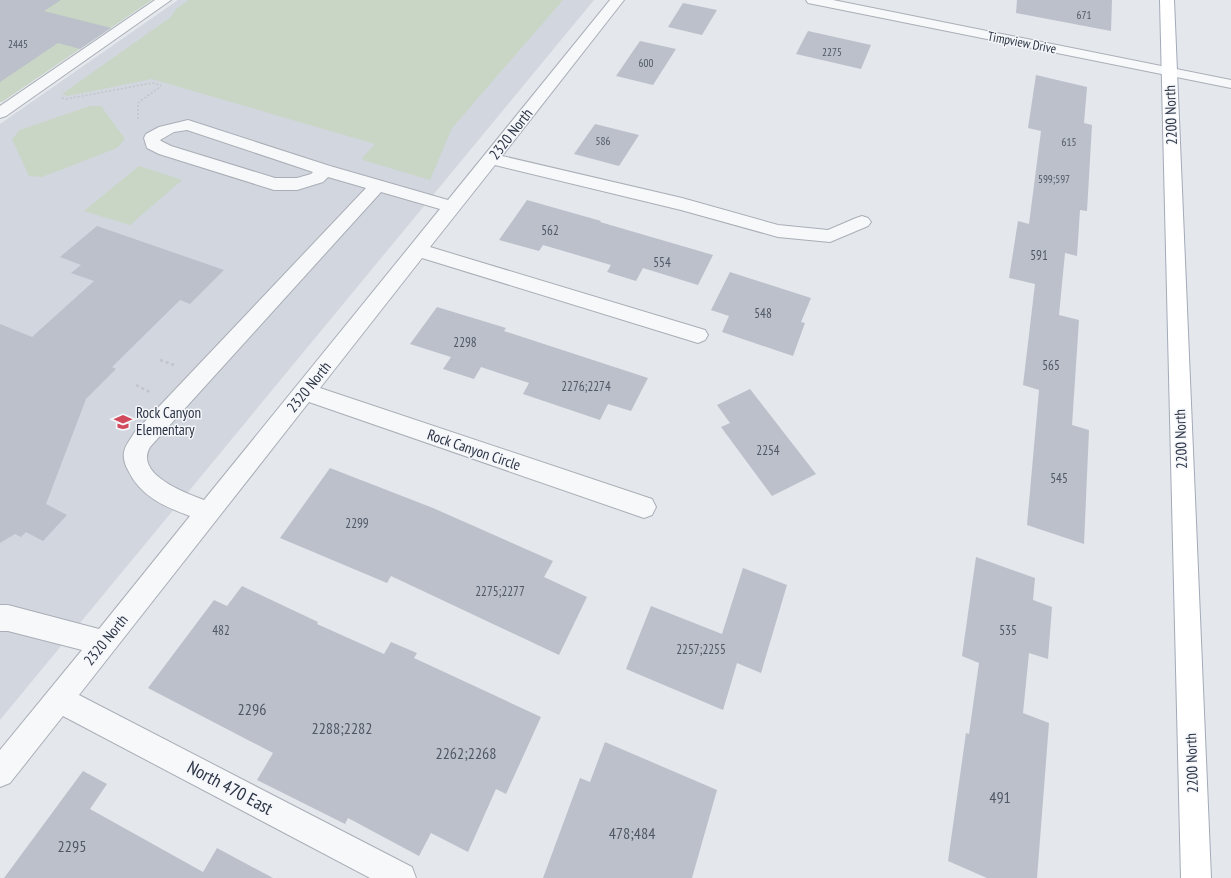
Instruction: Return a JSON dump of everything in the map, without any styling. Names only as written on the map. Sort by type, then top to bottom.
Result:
[{"type":"main road","name":"2200 North","points":[[1167,0],[1196,878]]},
{"type":"street","points":[[0,113],[164,0]]},
{"type":"street","name":"2320 North","points":[[0,773],[419,250],[617,0]]},
{"type":"street","name":"Timpview Drive","points":[[813,0],[859,4],[1231,84]]},
{"type":"street","points":[[324,170],[317,178],[298,184],[274,184],[165,150],[153,144],[152,138],[160,131],[172,127],[188,125],[324,170],[453,207]]},
{"type":"street","points":[[491,159],[674,202],[778,231],[830,236],[862,222]]},
{"type":"street","points":[[208,512],[169,497],[159,490],[144,476],[136,463],[135,453],[142,440],[378,185]]},
{"type":"street","points":[[419,250],[698,335]]},
{"type":"street","name":"Rock Canyon Circle","points":[[305,392],[644,507]]},
{"type":"street","points":[[0,618],[8,618],[104,643]]},
{"type":"street","name":"North 470 East","points":[[59,699],[401,878]]},
{"type":"path","points":[[61,97],[66,99],[152,83],[161,85],[138,103],[138,119]]},
{"type":"shaded area","name":"Rock Canyon Elementary","points":[[178,0],[594,0],[0,720],[0,124]]},
{"type":"green space","points":[[0,0],[152,0],[0,102]]},
{"type":"green space","points":[[189,0],[563,0],[452,128],[430,180],[363,160],[362,158],[375,144],[152,79],[68,96],[62,94],[171,17],[176,9]]},
{"type":"green space","points":[[90,106],[101,106],[125,139],[117,148],[42,177],[29,176],[12,139],[20,130]]},
{"type":"green space","points":[[139,166],[182,180],[130,225],[84,211]]},
{"type":"building","points":[[0,0],[61,0],[44,11],[111,28],[80,49],[58,43],[0,82]]},
{"type":"building","points":[[1017,0],[1112,0],[1111,31],[1016,13]]},
{"type":"building","points":[[683,3],[717,10],[702,35],[668,27]]},
{"type":"building","points":[[808,31],[871,45],[861,69],[796,54]]},
{"type":"building","points":[[640,41],[676,49],[653,85],[616,76]]},
{"type":"building","points":[[1036,75],[1087,87],[1084,123],[1092,125],[1087,211],[1080,210],[1077,256],[1065,253],[1059,315],[1079,320],[1072,425],[1089,430],[1084,544],[1027,525],[1039,390],[1023,385],[1035,284],[1009,278],[1018,221],[1029,224],[1041,131],[1028,128]]},
{"type":"building","points":[[595,124],[639,135],[619,166],[574,154]]},
{"type":"building","points":[[527,200],[713,255],[698,285],[643,268],[636,281],[607,272],[611,265],[543,245],[539,251],[499,240]]},
{"type":"building","points":[[97,226],[224,270],[190,304],[180,300],[112,367],[116,369],[86,399],[46,504],[67,515],[43,541],[26,532],[21,537],[15,534],[0,543],[0,324],[32,337],[94,281],[71,273],[81,265],[60,257]]},
{"type":"building","points":[[730,272],[811,298],[801,322],[805,323],[793,356],[722,332],[729,316],[711,310]]},
{"type":"building","points":[[437,307],[506,328],[504,331],[648,378],[631,411],[608,404],[600,420],[523,394],[529,383],[481,367],[474,379],[443,369],[451,357],[410,344]]},
{"type":"building","points":[[750,389],[816,474],[772,496],[721,427],[730,423],[717,405]]},
{"type":"building","points":[[330,468],[433,508],[553,561],[544,577],[587,597],[559,655],[391,576],[387,583],[280,538]]},
{"type":"building","points":[[976,557],[1035,578],[1033,600],[1052,607],[1048,659],[1029,653],[1023,713],[1049,723],[1037,878],[987,878],[948,861],[966,733],[969,734],[979,663],[962,656]]},
{"type":"building","points":[[743,568],[787,585],[761,673],[737,663],[723,710],[626,669],[651,606],[722,634]]},
{"type":"building","points":[[242,586],[318,622],[317,624],[384,654],[391,642],[417,653],[414,658],[541,717],[506,794],[496,789],[468,852],[431,833],[419,856],[348,818],[345,824],[257,780],[273,753],[148,688],[214,600],[227,606]]},
{"type":"building","points":[[605,742],[717,790],[692,878],[543,878],[580,778],[590,782]]},
{"type":"building","points":[[83,771],[107,784],[90,809],[203,872],[217,848],[273,878],[4,878]]},
{"type":"place","name":"Rock Canyon Elementary","points":[[123,422]]}]
